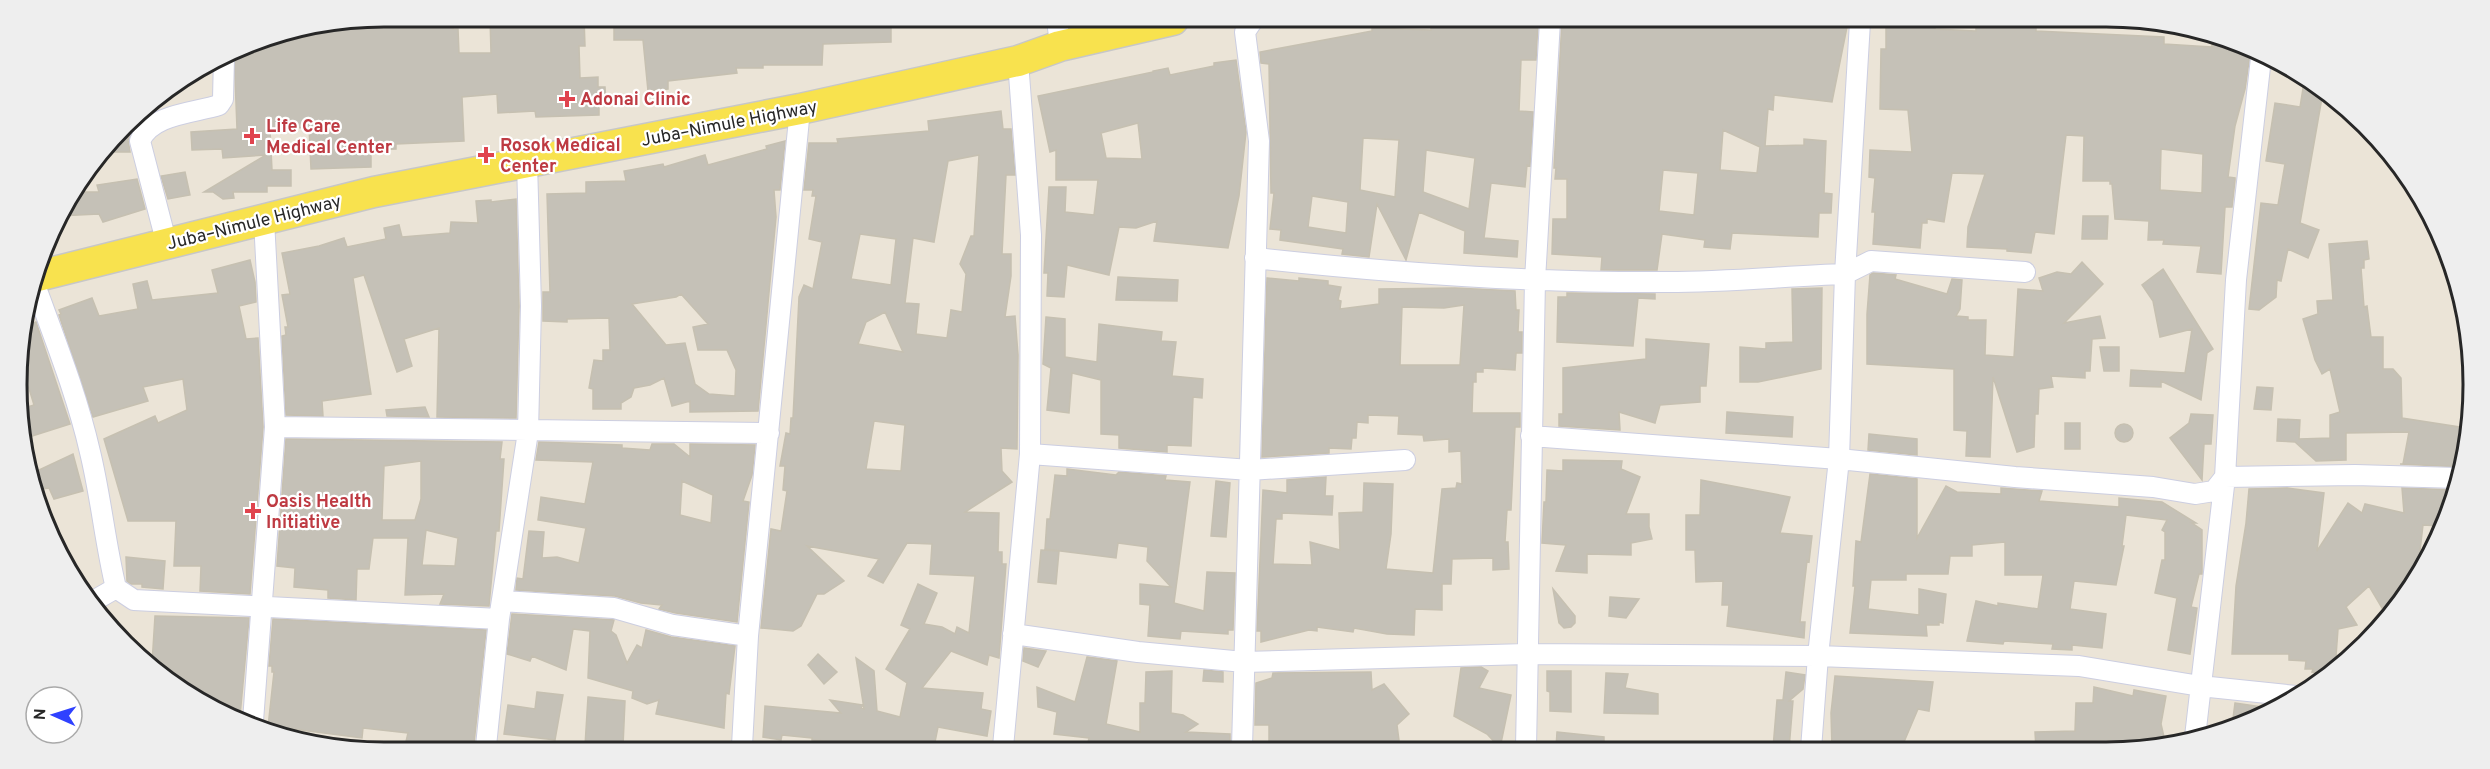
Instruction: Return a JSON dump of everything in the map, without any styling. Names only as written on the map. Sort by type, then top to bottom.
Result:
[{"type":"main road","name":"Juba–Nimule Highway","points":[[45,274],[374,192],[800,109],[1018,61],[1059,33],[1112,27]]},
{"type":"street","points":[[1242,742],[1259,141],[1245,32],[1248,27]]},
{"type":"street","points":[[1526,742],[1535,280],[1551,27]]},
{"type":"street","points":[[1811,742],[1818,656],[1839,459],[1845,274],[1860,27]]},
{"type":"street","points":[[1003,742],[1030,454],[1031,236],[1018,61]]},
{"type":"street","points":[[2196,731],[2225,477],[2236,280],[2261,62]]},
{"type":"street","points":[[166,241],[141,141],[144,131],[153,125],[187,113],[219,105],[223,99],[224,65]]},
{"type":"street","points":[[742,742],[748,636],[800,109]]},
{"type":"street","points":[[486,742],[500,610],[528,432],[531,306],[527,162]]},
{"type":"street","points":[[253,717],[263,607],[274,427],[264,220]]},
{"type":"street","points":[[1256,258],[1350,268],[1535,280],[1670,282],[1845,274],[1871,261],[2025,272]]},
{"type":"street","points":[[38,294],[68,375],[89,449],[116,588],[134,600],[263,607],[500,610],[614,608],[673,625],[748,636]]},
{"type":"street","points":[[274,427],[528,432],[769,433]]},
{"type":"street","points":[[1531,436],[1839,459],[2195,494],[2214,491],[2225,477]]},
{"type":"street","points":[[1030,454],[1250,470],[1405,460]]},
{"type":"street","points":[[2225,477],[2355,475],[2451,477]]},
{"type":"street","points":[[98,598],[116,588]]},
{"type":"street","points":[[1013,634],[1138,652],[1244,662],[1528,654],[1818,656],[2079,666],[2200,686],[2283,695]]},
{"type":"building","points":[[453,27],[453,29],[458,29],[459,53],[491,53],[490,27],[584,27],[585,46],[579,46],[580,78],[598,77],[598,87],[605,87],[606,104],[599,104],[599,115],[536,117],[535,111],[498,113],[497,94],[462,97],[464,141],[396,144],[396,149],[371,150],[371,167],[311,169],[309,127],[270,130],[272,170],[291,170],[291,186],[267,186],[267,192],[233,192],[234,198],[223,199],[213,192],[204,192],[266,155],[223,158],[222,149],[192,150],[191,132],[237,129],[234,60],[292,39],[338,30]]},
{"type":"building","points":[[614,27],[891,27],[891,42],[823,44],[822,65],[763,65],[763,68],[736,68],[737,73],[668,81],[668,89],[648,91],[643,40],[614,40]]},
{"type":"building","points":[[1431,27],[1538,27],[1536,60],[1521,60],[1519,111],[1533,112],[1530,166],[1527,165],[1525,187],[1491,183],[1484,238],[1518,241],[1517,257],[1464,253],[1465,231],[1419,212],[1406,260],[1377,204],[1369,257],[1342,254],[1343,249],[1280,240],[1281,230],[1270,229],[1274,193],[1271,193],[1269,64],[1261,63],[1260,52],[1372,31],[1372,28],[1431,30]],"holes":[[[1363,138],[1399,140],[1395,197],[1360,190]],[[1426,150],[1475,158],[1469,209],[1423,192]],[[1312,196],[1348,202],[1346,233],[1308,227]]]},
{"type":"building","points":[[1562,27],[1847,27],[1832,102],[1774,95],[1773,110],[1768,109],[1765,146],[1804,145],[1804,139],[1826,141],[1824,193],[1832,194],[1831,213],[1819,213],[1818,237],[1732,233],[1730,249],[1704,247],[1705,240],[1662,234],[1657,270],[1601,270],[1602,257],[1552,254],[1553,219],[1567,219],[1567,179],[1555,179],[1556,168],[1554,168]],"holes":[[[1723,130],[1760,147],[1757,173],[1720,170]],[[1663,170],[1698,173],[1694,215],[1659,211]]]},
{"type":"building","points":[[1886,27],[1935,27],[1935,29],[1976,31],[1976,27],[2036,27],[2036,31],[2164,37],[2164,44],[2212,47],[2212,43],[2250,57],[2245,89],[2235,126],[2228,177],[2235,178],[2235,180],[2232,207],[2225,207],[2221,274],[2197,272],[2201,246],[2163,244],[2164,240],[2148,240],[2149,221],[2115,219],[2110,181],[2083,181],[2084,136],[2066,135],[2054,234],[2035,232],[2031,253],[1967,247],[1968,227],[1985,174],[1952,173],[1944,222],[1927,219],[1927,223],[1922,223],[1920,248],[1873,244],[1875,212],[1872,212],[1875,178],[1869,177],[1870,150],[1912,152],[1908,110],[1880,109],[1881,49],[1886,49]],"holes":[[[2161,149],[2203,154],[2202,193],[2160,190]]]},
{"type":"building","points":[[1236,60],[1246,132],[1239,196],[1228,248],[1154,241],[1157,221],[1136,228],[1119,227],[1109,275],[1067,265],[1064,297],[1047,296],[1048,273],[1044,273],[1049,187],[1066,187],[1065,212],[1094,215],[1098,180],[1056,180],[1056,150],[1050,152],[1038,96],[1168,68],[1170,75],[1214,66],[1214,63]],"holes":[[[1138,123],[1142,159],[1106,158],[1101,133]]]},
{"type":"building","points":[[2303,87],[2322,100],[2300,223],[2319,230],[2308,258],[2288,249],[2281,281],[2277,280],[2276,297],[2259,310],[2249,309],[2261,203],[2278,205],[2285,164],[2266,161],[2275,103],[2300,107]]},
{"type":"building","points":[[1001,111],[1003,129],[1011,129],[1015,175],[1006,175],[1002,254],[1011,254],[1011,276],[1005,317],[1015,316],[1018,355],[1017,449],[1001,448],[1002,471],[1012,482],[965,512],[999,513],[998,552],[1002,552],[1002,564],[1006,564],[999,658],[989,655],[987,665],[951,651],[922,688],[983,693],[981,709],[991,711],[987,736],[938,727],[935,742],[836,742],[782,735],[781,740],[763,737],[765,706],[841,713],[830,700],[863,705],[861,708],[864,709],[856,658],[874,671],[877,711],[900,717],[907,683],[886,669],[910,629],[901,625],[918,584],[937,593],[924,624],[942,627],[955,634],[957,627],[969,633],[975,576],[930,574],[932,544],[907,543],[883,583],[868,576],[879,559],[807,546],[844,581],[824,594],[817,594],[801,626],[793,631],[761,628],[771,529],[781,531],[787,491],[783,490],[785,466],[780,466],[786,433],[790,434],[791,418],[793,418],[799,297],[804,285],[813,289],[822,242],[809,239],[816,196],[812,196],[813,190],[804,190],[809,143],[838,143],[837,139],[929,131],[928,121]],"holes":[[[979,155],[974,236],[971,236],[960,264],[966,274],[962,312],[951,310],[947,338],[916,334],[919,304],[905,303],[913,238],[934,242],[948,161]],[[860,234],[896,239],[891,285],[851,279]],[[885,312],[903,352],[858,344],[866,322]],[[874,421],[905,425],[901,471],[866,469]]]},
{"type":"building","points":[[132,132],[128,140],[130,152],[114,152]]},
{"type":"building","points":[[785,141],[780,190],[774,190],[776,217],[758,411],[690,412],[690,401],[672,406],[664,378],[650,385],[634,388],[631,397],[621,403],[621,409],[593,409],[593,389],[589,388],[594,360],[603,361],[603,350],[610,350],[609,318],[567,319],[567,322],[543,321],[543,292],[550,292],[547,194],[586,193],[586,182],[626,181],[624,171],[663,164],[664,167],[705,155],[708,165],[767,149],[766,146]],"holes":[[[681,294],[708,324],[693,327],[698,350],[727,350],[736,370],[735,396],[709,394],[695,384],[685,343],[666,345],[632,304],[676,297]]]},
{"type":"building","points":[[185,172],[190,195],[168,199],[161,176]]},
{"type":"building","points":[[137,179],[145,209],[103,222],[99,214],[70,215],[83,192],[99,192],[97,185]]},
{"type":"building","points":[[516,199],[519,306],[516,418],[437,417],[439,328],[404,339],[412,366],[397,372],[364,275],[353,278],[371,394],[322,401],[323,416],[286,415],[282,336],[286,335],[285,327],[288,327],[282,295],[290,294],[282,253],[319,246],[344,238],[347,247],[386,239],[384,228],[399,225],[402,237],[450,233],[451,222],[478,223],[476,201]]},
{"type":"building","points":[[2083,216],[2108,216],[2107,239],[2082,239]]},
{"type":"building","points":[[2367,241],[2369,259],[2364,260],[2364,268],[2361,268],[2364,307],[2367,306],[2371,337],[2383,337],[2383,369],[2393,369],[2401,378],[2402,418],[2460,427],[2453,467],[2400,464],[2403,464],[2409,432],[2346,433],[2346,460],[2316,461],[2295,442],[2277,441],[2278,419],[2300,420],[2299,439],[2330,438],[2330,415],[2340,412],[2330,369],[2322,374],[2315,360],[2303,319],[2318,314],[2317,301],[2333,300],[2329,244]]},
{"type":"building","points":[[250,260],[255,282],[256,302],[239,306],[246,339],[258,338],[263,427],[250,594],[200,591],[201,566],[174,566],[176,521],[128,521],[104,439],[155,416],[158,423],[187,410],[183,379],[143,387],[148,401],[93,417],[59,310],[92,298],[99,316],[138,309],[133,284],[147,281],[152,300],[218,293],[212,270]]},
{"type":"building","points":[[2082,262],[2103,284],[2064,323],[2100,316],[2105,338],[2092,339],[2090,371],[2085,371],[2085,378],[2051,376],[2053,387],[2039,389],[2038,414],[2035,414],[2034,447],[2017,452],[1993,377],[1990,457],[1966,456],[1967,431],[1954,430],[1954,369],[1867,364],[1867,314],[1870,275],[1873,273],[1896,275],[1895,279],[1947,294],[1952,279],[1962,280],[1960,309],[1956,316],[1968,317],[1968,320],[1986,320],[1985,355],[2014,357],[2018,289],[2043,291],[2039,278],[2057,272],[2071,274]]},
{"type":"building","points":[[2163,269],[2213,349],[2207,353],[2201,400],[2161,381],[2161,387],[2130,386],[2131,370],[2185,373],[2192,329],[2160,337],[2153,301],[2142,285]]},
{"type":"building","points":[[1118,277],[1178,280],[1177,301],[1116,300]]},
{"type":"building","points":[[1267,278],[1328,281],[1328,285],[1341,287],[1338,300],[1341,301],[1340,309],[1379,304],[1379,289],[1455,288],[1515,291],[1516,310],[1519,310],[1518,332],[1522,332],[1522,353],[1516,353],[1515,370],[1483,368],[1483,372],[1476,372],[1476,382],[1473,382],[1472,413],[1520,413],[1520,427],[1515,427],[1511,510],[1507,510],[1505,542],[1508,542],[1509,569],[1493,570],[1493,558],[1452,559],[1451,584],[1442,584],[1442,610],[1415,609],[1414,635],[1387,634],[1354,628],[1353,632],[1317,627],[1317,631],[1309,630],[1261,642],[1261,631],[1257,631],[1263,490],[1287,493],[1287,480],[1326,477],[1325,496],[1333,496],[1332,515],[1282,513],[1282,519],[1276,519],[1273,564],[1312,565],[1310,542],[1340,550],[1339,513],[1363,512],[1364,483],[1393,484],[1391,534],[1386,569],[1433,573],[1442,489],[1456,488],[1457,483],[1462,484],[1461,451],[1449,452],[1449,439],[1424,441],[1423,435],[1398,434],[1399,416],[1368,415],[1368,423],[1357,422],[1356,438],[1352,438],[1351,449],[1329,448],[1329,453],[1262,457]],"holes":[[[1464,305],[1460,365],[1400,365],[1402,307],[1444,308]]]},
{"type":"building","points":[[1822,288],[1821,369],[1758,382],[1740,382],[1740,347],[1766,349],[1766,343],[1793,342],[1792,289]]},
{"type":"building","points":[[1567,293],[1655,294],[1655,299],[1638,298],[1633,346],[1557,342],[1558,297],[1567,297]]},
{"type":"building","points":[[1046,317],[1065,319],[1065,357],[1097,362],[1099,324],[1162,332],[1161,341],[1176,342],[1172,376],[1203,379],[1202,398],[1193,397],[1191,446],[1167,445],[1167,452],[1119,448],[1119,435],[1101,434],[1101,380],[1072,373],[1069,413],[1047,410],[1051,368],[1043,364]]},
{"type":"building","points":[[36,322],[70,424],[31,436],[28,407],[34,405],[27,382],[33,323]]},
{"type":"building","points":[[1646,339],[1709,344],[1706,386],[1700,386],[1700,402],[1660,405],[1655,423],[1619,412],[1620,430],[1559,426],[1559,414],[1563,414],[1563,368],[1646,359]]},
{"type":"building","points":[[2100,347],[2119,347],[2119,371],[2104,371]]},
{"type":"building","points":[[2257,387],[2273,388],[2271,410],[2254,409]]},
{"type":"building","points":[[425,407],[429,417],[387,416],[386,410]]},
{"type":"building","points":[[1727,412],[1793,417],[1792,437],[1726,433]]},
{"type":"building","points":[[2191,414],[2213,415],[2211,444],[2204,444],[2202,480],[2170,438],[2189,423]]},
{"type":"building","points":[[2065,423],[2080,423],[2080,449],[2065,449]]},
{"type":"building","points":[[2124,424],[2131,426],[2133,433],[2131,440],[2124,442],[2117,440],[2115,433],[2117,426]]},
{"type":"building","points":[[1869,434],[1917,439],[1917,455],[1868,450]]},
{"type":"building","points":[[286,439],[502,442],[500,459],[504,459],[499,531],[496,531],[489,606],[440,604],[444,594],[405,595],[408,538],[373,538],[369,569],[357,569],[356,600],[328,598],[328,590],[294,587],[295,568],[277,566]],"holes":[[[421,461],[421,499],[415,520],[382,520],[384,466]],[[426,530],[458,538],[455,566],[422,565]]]},
{"type":"building","points":[[539,442],[622,445],[622,448],[650,450],[652,444],[674,444],[690,457],[690,444],[755,445],[752,475],[743,501],[749,502],[737,622],[676,613],[659,609],[662,605],[641,603],[615,596],[516,590],[517,578],[523,579],[529,531],[544,532],[542,558],[557,557],[579,563],[586,528],[538,520],[541,497],[585,504],[593,462],[536,460]],"holes":[[[682,481],[713,495],[711,523],[680,515]]]},
{"type":"building","points":[[73,454],[83,491],[54,499],[49,488],[43,489],[38,471]]},
{"type":"building","points":[[1563,460],[1622,461],[1621,469],[1640,477],[1626,514],[1649,514],[1652,539],[1631,543],[1631,555],[1587,554],[1587,573],[1556,571],[1566,545],[1542,543],[1544,502],[1546,502],[1547,470],[1563,471]]},
{"type":"building","points":[[1067,469],[1116,475],[1119,472],[1166,476],[1165,480],[1190,482],[1174,603],[1204,611],[1207,572],[1235,573],[1233,630],[1228,630],[1228,634],[1181,631],[1180,639],[1148,636],[1150,605],[1140,604],[1140,584],[1171,587],[1147,561],[1148,547],[1118,543],[1116,558],[1045,549],[1047,519],[1050,519],[1055,475],[1067,476]]},
{"type":"building","points":[[1870,474],[1917,479],[1917,538],[1946,486],[1957,492],[2001,494],[2001,488],[2042,491],[2039,501],[2119,507],[2119,498],[2162,502],[2196,523],[2192,523],[2202,530],[2202,574],[2199,574],[2191,607],[2197,608],[2190,654],[2168,650],[2177,598],[2155,593],[2162,560],[2165,560],[2165,532],[2162,530],[2167,520],[2126,515],[2122,546],[2124,546],[2116,585],[2074,581],[2070,609],[2106,614],[2102,648],[2072,645],[2072,650],[2052,649],[2053,644],[1967,641],[1976,601],[1998,606],[1998,603],[2038,609],[2043,575],[2005,575],[2005,542],[1972,545],[1972,556],[1950,556],[1948,574],[1906,574],[1906,580],[1871,580],[1868,609],[1919,615],[1919,589],[1946,594],[1943,623],[1926,625],[1927,636],[1850,633],[1855,586],[1853,586],[1856,541],[1861,542]]},
{"type":"building","points":[[1701,480],[1790,497],[1780,533],[1812,536],[1800,622],[1805,622],[1804,638],[1727,626],[1729,605],[1722,605],[1723,581],[1696,582],[1695,550],[1686,550],[1686,515],[1700,515]]},
{"type":"building","points":[[1216,481],[1230,483],[1226,537],[1211,536]]},
{"type":"building","points":[[2287,488],[2324,493],[2317,551],[2348,503],[2362,513],[2365,504],[2404,513],[2402,488],[2447,490],[2434,526],[2423,525],[2420,555],[2403,583],[2382,608],[2369,586],[2346,607],[2357,625],[2338,629],[2336,657],[2317,673],[2312,672],[2313,669],[2305,669],[2306,661],[2289,660],[2289,654],[2232,654],[2236,586],[2249,489]]},
{"type":"building","points":[[1041,550],[1059,551],[1056,584],[1038,582]]},
{"type":"building","points":[[126,557],[165,561],[163,589],[142,587],[142,584],[131,584],[127,581]]},
{"type":"building","points":[[1553,589],[1575,616],[1575,623],[1571,627],[1564,628],[1559,623]]},
{"type":"building","points":[[1610,597],[1639,599],[1626,618],[1609,616]]},
{"type":"building","points":[[512,614],[614,620],[611,631],[616,635],[627,663],[637,645],[642,648],[646,630],[671,637],[735,646],[729,694],[726,693],[724,728],[656,714],[659,700],[647,704],[632,698],[633,691],[588,678],[590,631],[573,629],[566,670],[532,656],[530,661],[507,654]]},
{"type":"building","points":[[155,616],[249,618],[240,712],[186,682],[153,656]]},
{"type":"building","points":[[273,619],[486,630],[474,742],[406,742],[408,733],[363,728],[362,738],[293,730],[268,722],[274,672],[272,672],[272,666],[269,666]]},
{"type":"building","points":[[1024,648],[1046,651],[1038,667],[1023,661]]},
{"type":"building","points":[[818,654],[837,672],[824,684],[808,665]]},
{"type":"building","points":[[1087,657],[1117,661],[1106,724],[1140,732],[1140,703],[1145,703],[1146,672],[1172,671],[1171,713],[1183,715],[1198,724],[1186,732],[1230,734],[1230,742],[1088,742],[1089,738],[1054,734],[1057,712],[1038,707],[1037,687],[1075,702]]},
{"type":"building","points":[[1481,667],[1488,671],[1479,688],[1511,695],[1501,742],[1494,742],[1487,734],[1454,716],[1461,668]]},
{"type":"building","points":[[1204,670],[1223,672],[1223,682],[1203,681]]},
{"type":"building","points":[[1547,671],[1571,671],[1571,712],[1550,711]]},
{"type":"building","points":[[1371,672],[1372,690],[1384,684],[1409,714],[1397,725],[1399,742],[1269,742],[1269,725],[1255,725],[1256,683],[1272,678],[1273,673]]},
{"type":"building","points":[[1786,672],[1805,675],[1803,689],[1789,701],[1793,701],[1790,742],[1774,742],[1777,700],[1783,700]]},
{"type":"building","points":[[1606,673],[1628,674],[1625,688],[1658,694],[1658,714],[1604,713]]},
{"type":"building","points":[[1835,676],[1933,682],[1929,711],[1918,709],[1904,742],[1832,742],[1831,713]]},
{"type":"building","points":[[2094,687],[2133,696],[2134,690],[2166,696],[2161,724],[2164,737],[2106,742],[2036,742],[2035,732],[2075,731],[2076,703],[2093,703]]},
{"type":"building","points":[[537,692],[563,695],[555,740],[504,734],[508,705],[535,709]]},
{"type":"building","points":[[588,697],[625,701],[623,742],[585,742]]},
{"type":"building","points":[[2235,703],[2260,707],[2242,715],[2233,718]]},
{"type":"building","points":[[1557,732],[1604,737],[1604,742],[1556,742]]},
{"type":"place","name":"Adonai Clinic","points":[[567,99]]},
{"type":"place","name":"Life Care Medical Center","points":[[252,136]]},
{"type":"place","name":"Rosok Medical Center","points":[[486,155]]},
{"type":"place","name":"Oasis Health Initiative","points":[[253,511]]}]
